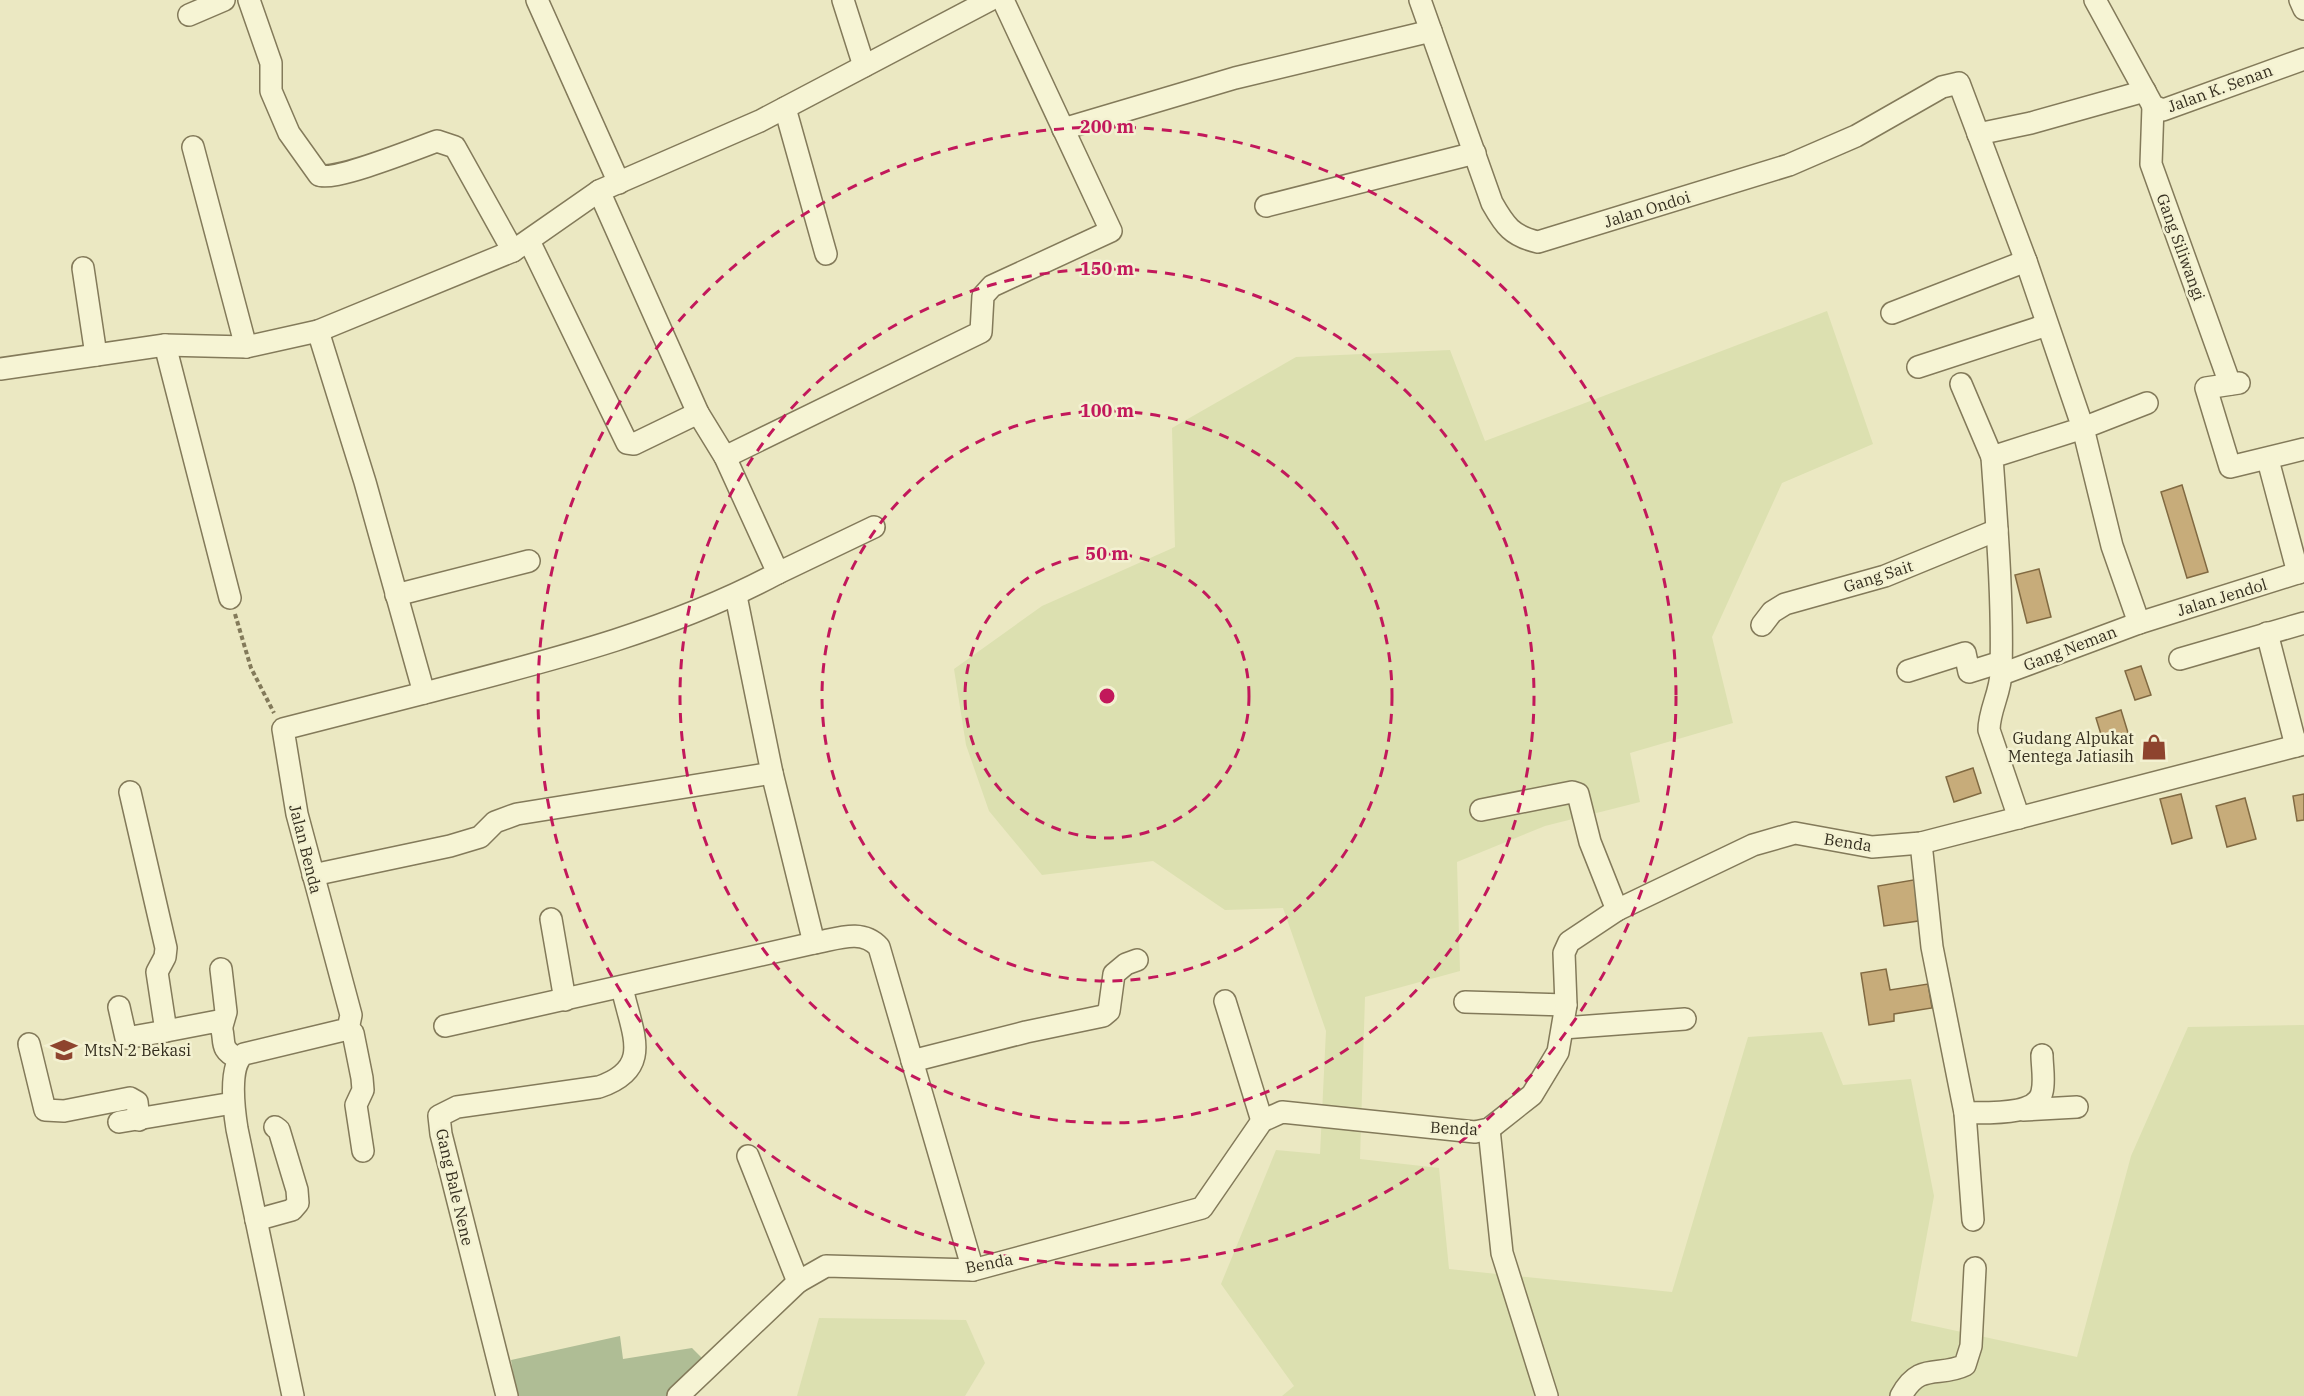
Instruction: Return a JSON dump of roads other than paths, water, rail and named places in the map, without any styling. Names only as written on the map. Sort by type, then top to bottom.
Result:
[{"type":"street","points":[[189,15],[224,0]]},
{"type":"street","points":[[249,0],[271,63],[271,91],[289,133],[319,175],[325,178],[348,172],[438,141],[456,147],[521,246],[627,443],[634,444],[698,412]]},
{"type":"street","points":[[537,0],[619,183]]},
{"type":"street","points":[[843,0],[864,66]]},
{"type":"street","points":[[0,369],[165,345],[246,347],[318,331],[521,246],[599,191],[785,108],[990,0]]},
{"type":"street","points":[[725,457],[981,332],[983,296],[992,286],[1111,231],[1003,0]]},
{"type":"street","name":"Jalan Ondoi","points":[[1420,0],[1492,203],[1503,222],[1520,238],[1538,242],[1789,165],[1856,136],[1942,87],[1959,83],[1978,134]]},
{"type":"street","name":"Jalan K. Senan","points":[[2094,0],[2149,99],[2163,110],[2304,59]]},
{"type":"street","points":[[2300,0],[2304,9]]},
{"type":"street","points":[[1063,129],[1235,78],[1431,31]]},
{"type":"street","name":"Jalan K. Senan","points":[[1978,134],[2149,99]]},
{"type":"street","name":"Gang Siliwangi","points":[[2149,99],[2151,164],[2235,383],[2206,388],[2230,467],[2268,460]]},
{"type":"street","points":[[785,108],[826,254]]},
{"type":"street","points":[[1978,134],[2026,261],[2083,428],[2112,546],[2139,622]]},
{"type":"street","points":[[193,147],[246,347]]},
{"type":"street","points":[[1266,206],[1474,153]]},
{"type":"street","points":[[599,191],[698,412],[725,457],[778,573]]},
{"type":"street","points":[[1892,313],[2026,261]]},
{"type":"street","points":[[82,268],[96,355]]},
{"type":"street","points":[[1918,368],[2047,326]]},
{"type":"street","points":[[318,331],[365,482],[424,693],[555,659],[700,611],[736,596],[874,527]]},
{"type":"street","points":[[165,345],[230,598]]},
{"type":"street","points":[[1961,384],[1989,445],[1992,457],[1997,530],[2001,668],[1989,716],[1989,730],[2019,818]]},
{"type":"street","points":[[1992,457],[2083,428],[2147,403]]},
{"type":"street","points":[[2301,572],[2268,460],[2304,449]]},
{"type":"street","name":"Gang Sait","points":[[1762,625],[1772,612],[1785,604],[1885,576],[1997,530]]},
{"type":"street","points":[[396,595],[529,561]]},
{"type":"street","name":"Jalan Jendol","points":[[2139,622],[2301,572]]},
{"type":"street","points":[[736,596],[772,773],[814,943]]},
{"type":"street","name":"Gang Neman","points":[[1908,670],[1965,653],[1969,672],[2001,668],[2139,622]]},
{"type":"street","points":[[2180,659],[2304,622]]},
{"type":"street","points":[[2267,633],[2299,735]]},
{"type":"street","name":"Jalan Benda","points":[[363,1152],[356,1105],[363,1090],[363,1078],[352,1033],[348,1029],[351,1015],[295,804],[283,729],[424,693]]},
{"type":"street","name":"Benda","points":[[678,1396],[798,1282],[826,1266],[973,1270],[1202,1208],[1262,1121],[1282,1112],[1475,1132],[1489,1129],[1532,1095],[1558,1052],[1566,1005],[1564,953],[1569,942],[1617,910],[1753,845],[1795,833],[1872,847],[1922,843],[2019,818],[2299,735]]},
{"type":"street","points":[[313,875],[450,846],[480,837],[495,822],[517,814],[772,773]]},
{"type":"street","points":[[130,792],[166,948],[158,972],[166,1031]]},
{"type":"street","points":[[1481,810],[1572,792],[1578,794],[1590,842],[1617,910]]},
{"type":"street","points":[[1922,843],[1932,947],[1965,1113],[1973,1220]]},
{"type":"street","points":[[550,919],[565,1000]]},
{"type":"street","points":[[445,1026],[814,943],[861,935],[870,937],[879,947],[973,1270]]},
{"type":"street","points":[[912,1061],[1026,1032],[1103,1016],[1109,1011],[1114,974],[1126,964],[1137,960]]},
{"type":"street","points":[[221,969],[226,1012],[222,1026],[223,1047],[229,1054],[238,1058]]},
{"type":"street","name":"Gang Bale Nene","points":[[507,1396],[441,1134],[439,1116],[457,1107],[599,1087],[618,1081],[629,1071],[636,1056],[622,987]]},
{"type":"street","points":[[1225,1001],[1262,1121]]},
{"type":"street","points":[[1465,1002],[1566,1005]]},
{"type":"street","points":[[118,1007],[126,1038],[218,1021],[222,1026]]},
{"type":"street","points":[[1563,1028],[1685,1019]]},
{"type":"street","points":[[293,1396],[233,1104],[234,1066],[238,1058],[244,1054],[348,1029]]},
{"type":"street","points":[[29,1044],[45,1110],[64,1111],[130,1098],[137,1102],[129,1121],[233,1104]]},
{"type":"street","points":[[2023,1110],[2035,1104],[2042,1092],[2042,1054]]},
{"type":"street","points":[[1965,1113],[2077,1107]]},
{"type":"street","points":[[256,1220],[292,1210],[298,1203],[297,1190],[279,1130],[275,1126]]},
{"type":"street","points":[[1489,1129],[1502,1253],[1547,1396]]},
{"type":"street","points":[[748,1155],[798,1282]]},
{"type":"street","points":[[1901,1396],[1921,1374],[1938,1369],[1956,1370],[1965,1365],[1971,1346],[1975,1268]]},
{"type":"place","name":"Gudang Alpukat Mentega Jatiasih","points":[[2154,747]]},
{"type":"place","name":"MtsN 2 Bekasi","points":[[64,1050]]}]
